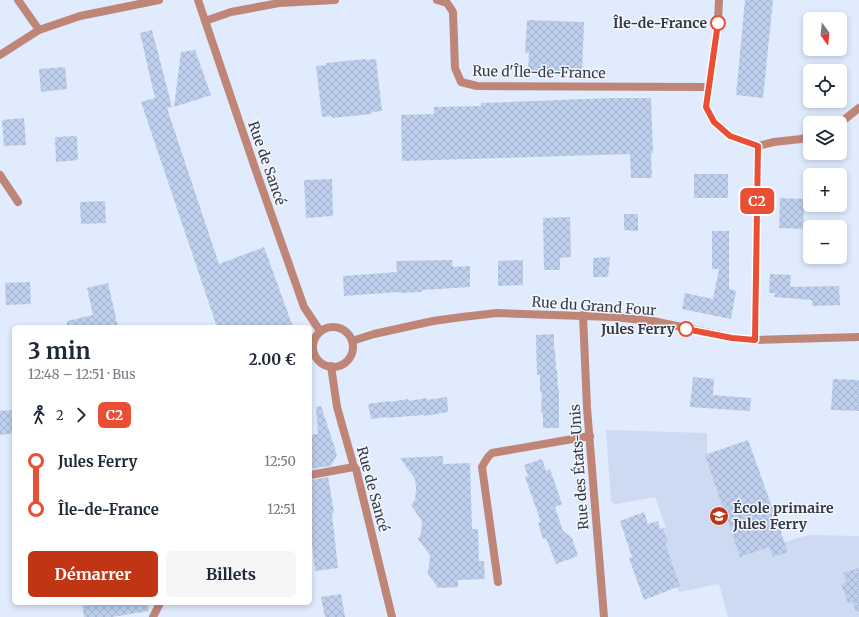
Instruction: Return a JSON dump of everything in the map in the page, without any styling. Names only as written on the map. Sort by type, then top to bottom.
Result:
[{"type":"street","points":[[18,0],[39,30]]},
{"type":"street","points":[[0,55],[39,30],[80,16],[159,0]]},
{"type":"street","name":"Rue de Sancé","points":[[198,0],[252,161],[304,307],[320,331]]},
{"type":"street","points":[[206,21],[231,12],[279,3],[335,0]]},
{"type":"street","name":"Rue d'Île-de-France","points":[[437,0],[447,3],[453,12],[455,68],[461,82],[477,86],[709,87]]},
{"type":"street","points":[[719,0],[717,28],[706,107],[714,122],[730,136],[758,146],[774,142],[803,138]]},
{"type":"street","points":[[847,117],[859,108]]},
{"type":"street","points":[[755,340],[758,146]]},
{"type":"street","points":[[0,175],[18,202]]},
{"type":"street","name":"Rue du Grand Four","points":[[352,341],[374,334],[433,321],[498,313],[584,315],[653,321],[732,338],[755,340],[859,337]]},
{"type":"street","name":"Rue des États-Unis","points":[[584,315],[587,408],[604,617]]},
{"type":"street","points":[[336,327],[342,329],[352,341],[352,353],[344,363],[339,366],[331,366],[316,358],[313,345],[320,331],[325,328],[336,327]]},
{"type":"street","name":"Rue de Sancé","points":[[331,366],[337,407],[354,467],[356,469],[392,617]]},
{"type":"street","points":[[498,582],[482,467],[484,462],[492,453],[590,436]]},
{"type":"street","points":[[312,475],[354,467]]},
{"type":"street","points":[[153,617],[159,605]]},
{"type":"shaded area","name":"École primaire Jules Ferry","points":[[606,430],[707,433],[707,454],[748,440],[784,542],[810,535],[859,536],[859,617],[728,617],[719,584],[679,592],[662,544],[668,542],[663,528],[666,527],[655,497],[616,504],[611,501]]},
{"type":"building","points":[[745,0],[773,0],[763,98],[736,95]]},
{"type":"building","points":[[527,20],[584,22],[582,74],[528,72],[529,53],[525,53]]},
{"type":"building","points":[[152,30],[172,107],[167,108],[219,264],[264,247],[292,325],[216,325],[141,102],[155,98],[140,33]]},
{"type":"building","points":[[195,50],[211,95],[174,107],[181,52]]},
{"type":"building","points":[[376,59],[382,111],[371,112],[372,114],[332,118],[332,116],[322,117],[316,66],[326,65],[326,63]]},
{"type":"building","points":[[65,67],[67,89],[41,92],[39,69]]},
{"type":"building","points":[[651,98],[653,153],[651,153],[652,178],[631,178],[630,154],[402,161],[401,115],[434,114],[434,107],[481,106],[481,103]]},
{"type":"building","points":[[24,118],[26,145],[4,146],[2,120]]},
{"type":"building","points":[[77,136],[78,160],[56,162],[55,137]]},
{"type":"building","points":[[694,174],[728,174],[728,198],[694,198]]},
{"type":"building","points":[[332,179],[333,216],[306,218],[304,180]]},
{"type":"building","points":[[780,198],[803,199],[803,229],[779,228]]},
{"type":"building","points":[[105,201],[106,223],[81,224],[80,202]]},
{"type":"building","points":[[624,214],[638,214],[638,231],[624,230]]},
{"type":"building","points":[[570,217],[571,257],[560,258],[560,270],[544,270],[543,218]]},
{"type":"building","points":[[712,231],[729,231],[729,289],[736,291],[731,319],[682,309],[685,293],[713,299],[719,269],[712,269]]},
{"type":"building","points":[[610,257],[608,277],[593,277],[593,258]]},
{"type":"building","points":[[452,260],[453,267],[470,266],[470,287],[422,290],[422,292],[398,292],[344,296],[343,276],[397,272],[396,261]]},
{"type":"building","points":[[523,260],[523,285],[498,286],[498,261]]},
{"type":"building","points":[[770,274],[791,275],[790,287],[839,286],[840,305],[812,306],[812,300],[774,297],[775,293],[769,293]]},
{"type":"building","points":[[30,282],[31,304],[6,305],[5,283]]},
{"type":"building","points":[[108,283],[118,325],[67,325],[67,321],[93,315],[87,288]]},
{"type":"building","points":[[554,334],[554,350],[559,390],[559,428],[543,428],[543,413],[541,413],[542,392],[540,392],[540,375],[537,375],[536,335]]},
{"type":"building","points":[[693,377],[714,379],[713,395],[751,398],[750,411],[690,407]]},
{"type":"building","points":[[833,379],[859,380],[859,411],[831,410]]},
{"type":"building","points":[[447,397],[448,412],[425,416],[371,419],[368,404],[408,399],[409,401]]},
{"type":"building","points":[[321,406],[337,455],[331,466],[312,469],[312,435],[318,434],[316,407]]},
{"type":"building","points":[[12,410],[12,433],[0,435],[0,411]]},
{"type":"building","points":[[748,440],[788,552],[773,557],[769,547],[740,557],[705,455]]},
{"type":"building","points":[[443,456],[443,464],[470,463],[472,529],[478,529],[479,561],[484,561],[485,579],[458,580],[458,587],[438,588],[428,574],[430,555],[418,539],[421,533],[422,521],[411,505],[415,500],[415,479],[400,458]]},
{"type":"building","points":[[542,459],[546,471],[550,469],[562,504],[555,507],[563,531],[572,538],[578,556],[556,564],[546,538],[543,539],[538,523],[541,522],[525,477],[528,476],[524,465]]},
{"type":"building","points":[[328,477],[334,513],[332,514],[338,568],[315,571],[312,543],[312,480]]},
{"type":"building","points":[[644,512],[648,524],[658,521],[660,529],[663,528],[668,542],[665,543],[680,586],[644,600],[629,558],[632,557],[620,521]]},
{"type":"building","points":[[859,568],[859,612],[856,612],[853,602],[848,603],[841,584],[846,582],[843,573]]},
{"type":"building","points":[[341,594],[345,617],[325,617],[321,597]]},
{"type":"building","points":[[82,605],[148,605],[149,611],[112,617],[84,617]]},
{"type":"bus line","name":"C2","points":[[686,329],[732,338],[755,340],[758,146],[730,136],[714,122],[706,107],[718,23]]},
{"type":"place","name":"Île-de-France","points":[[718,23]]},
{"type":"place","name":"Jules Ferry","points":[[686,329]]},
{"type":"place","name":"École primaire Jules Ferry","points":[[719,516]]}]
